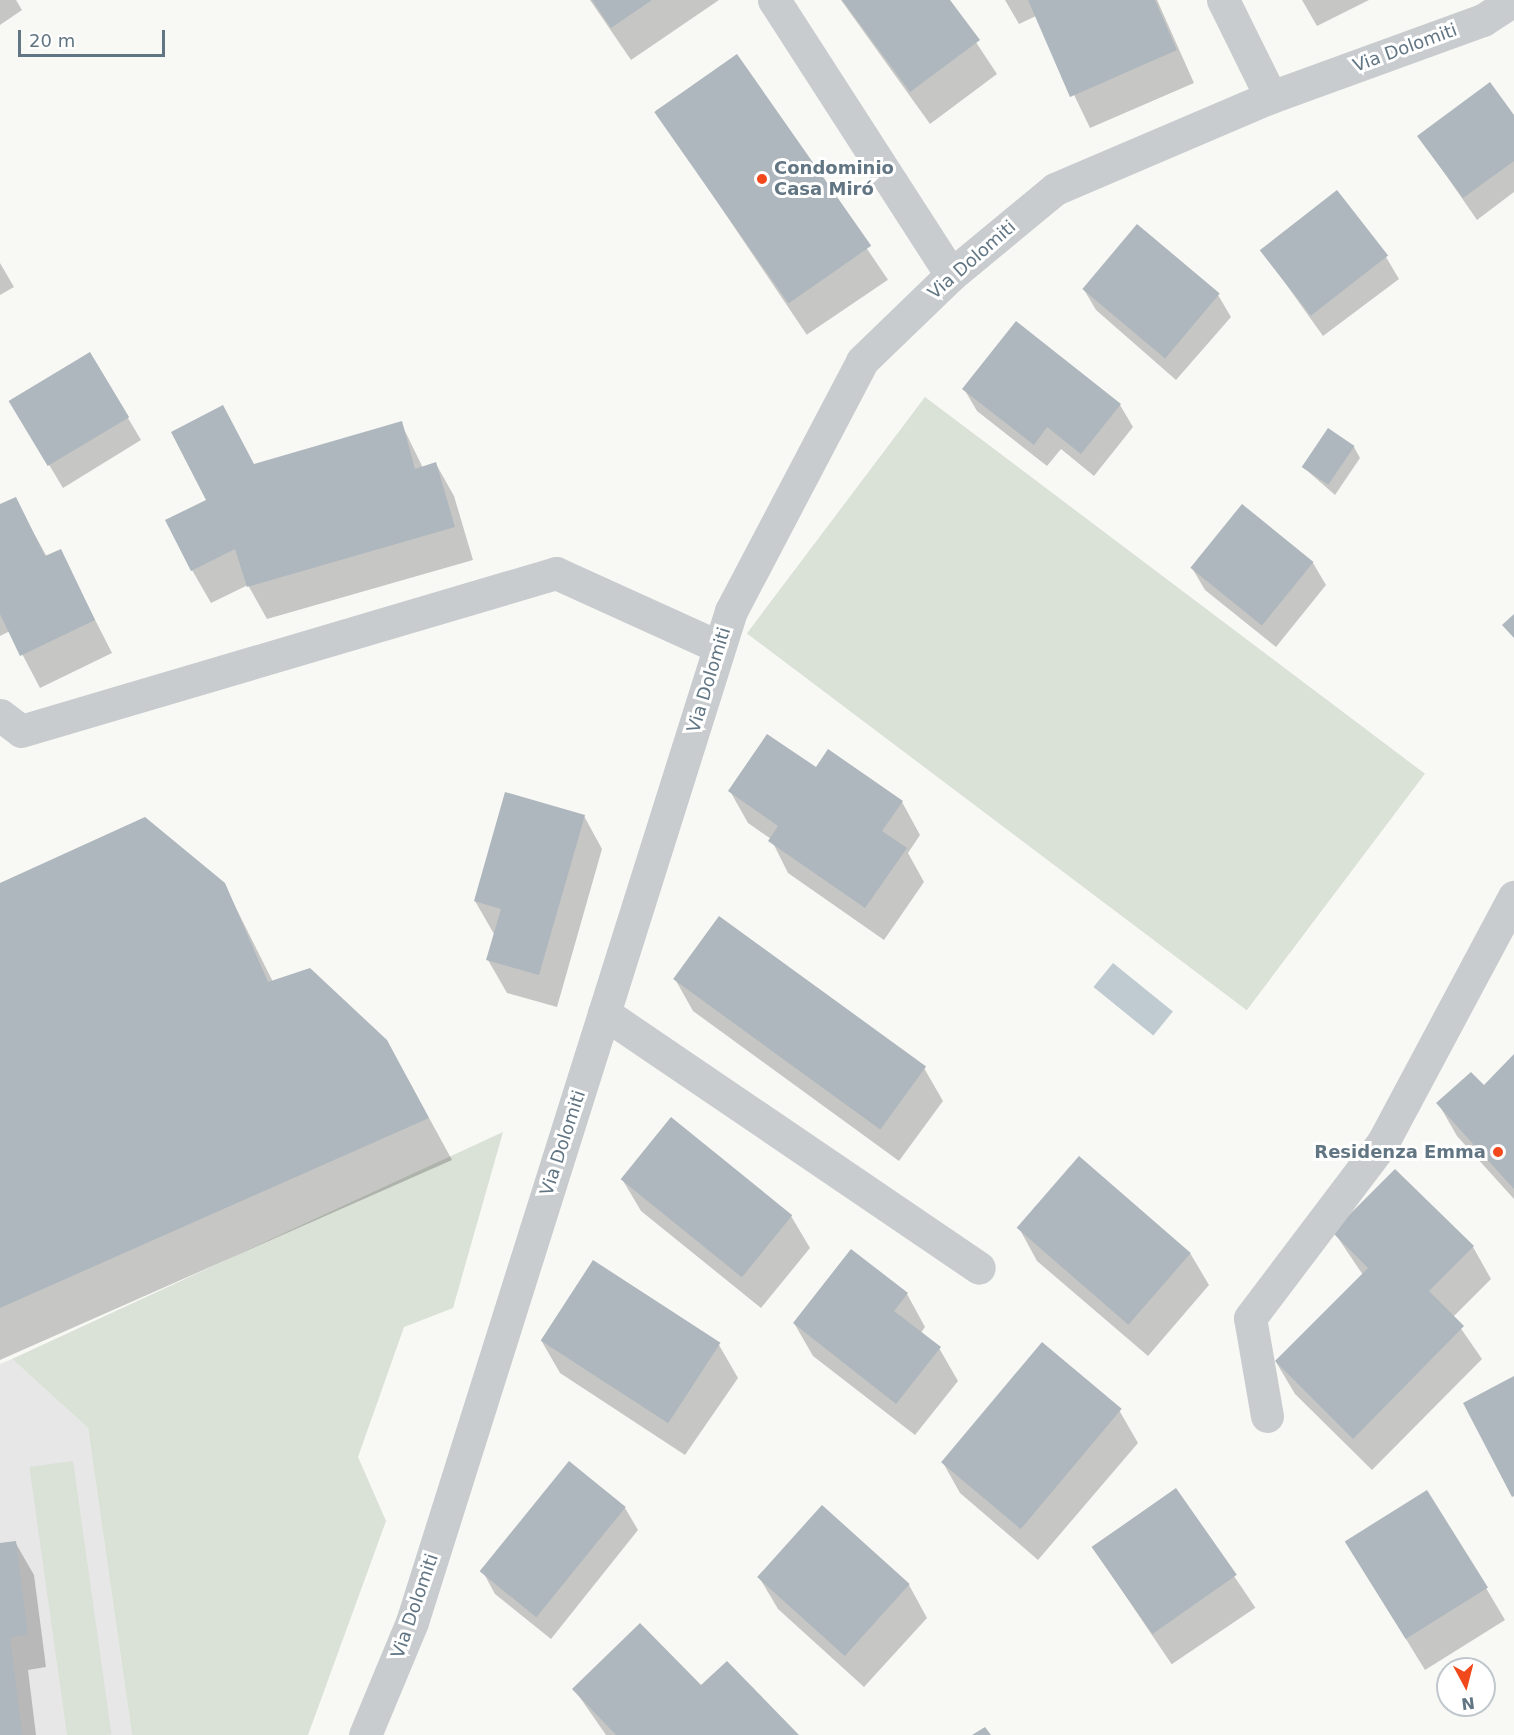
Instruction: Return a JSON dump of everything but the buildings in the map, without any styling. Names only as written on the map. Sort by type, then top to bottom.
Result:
[{"type":"street","points":[[774,0],[951,275]]},
{"type":"street","points":[[1222,0],[1271,97]]},
{"type":"street","name":"Via Dolomiti","points":[[366,1735],[412,1622],[731,610],[862,361],[951,275],[1055,189],[1271,97],[1483,20],[1514,0]]},
{"type":"street","points":[[0,715],[21,730],[556,573],[719,647]]},
{"type":"street","points":[[1267,1416],[1250,1318],[1383,1142],[1514,897]]},
{"type":"street","points":[[604,1013],[979,1268]]},
{"type":"shaded area","points":[[925,397],[1425,774],[1247,1010],[747,633]]},
{"type":"shaded area","points":[[1113,963],[1173,1011],[1153,1036],[1093,987]]},
{"type":"shaded area","points":[[503,1132],[453,1308],[404,1327],[358,1457],[386,1521],[308,1735],[132,1735],[88,1428],[12,1359]]},
{"type":"shaded area","points":[[12,1359],[88,1428],[132,1735],[0,1735],[0,1364]]},
{"type":"shaded area","points":[[73,1461],[111,1734],[67,1735],[29,1467]]},
{"type":"place","name":"Condominio Casa Miró","points":[[762,179]]},
{"type":"place","name":"Residenza Emma","points":[[1498,1152]]}]
